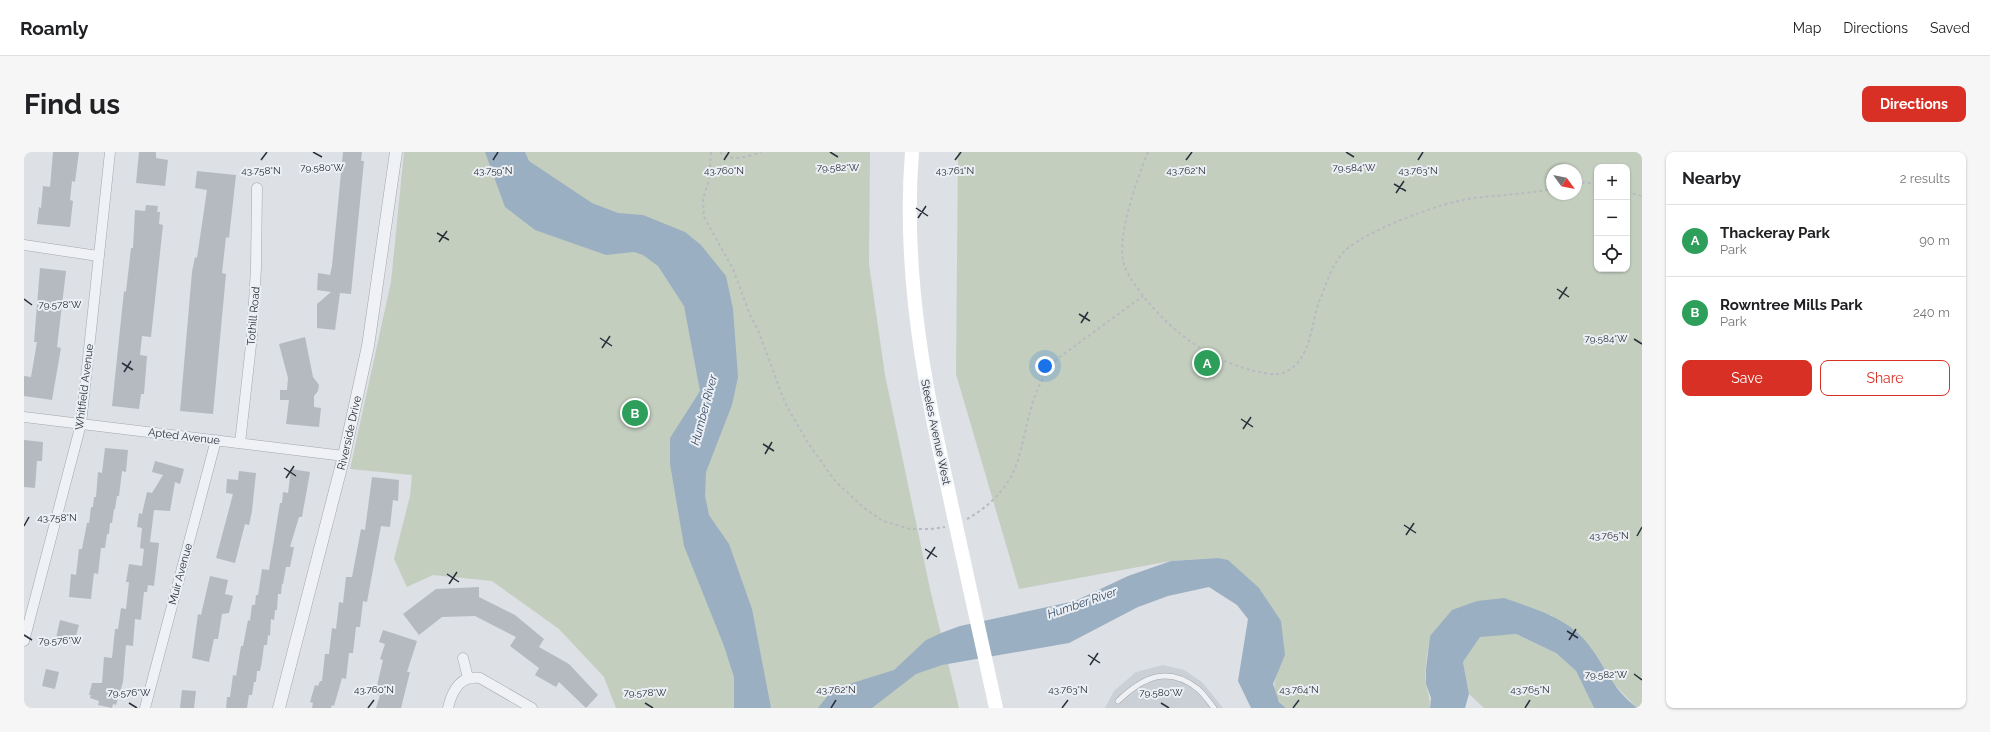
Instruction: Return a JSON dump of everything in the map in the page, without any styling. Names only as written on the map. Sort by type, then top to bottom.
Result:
[{"type":"main road","name":"Steeles Avenue West","points":[[912,152],[910,206],[913,278],[926,390],[996,708]]},
{"type":"street","name":"Whitfield Avenue","points":[[24,641],[81,424],[110,152]]},
{"type":"street","name":"Riverside Drive","points":[[278,708],[344,456],[368,346],[396,152]]},
{"type":"street","name":"Tothill Road","points":[[240,443],[252,336],[256,268],[257,188]]},
{"type":"street","points":[[24,245],[98,256]]},
{"type":"street","name":"Apted Avenue","points":[[24,417],[344,456]]},
{"type":"street","name":"Muir Avenue","points":[[145,708],[216,440]]},
{"type":"street","points":[[463,658],[470,678]]},
{"type":"street","points":[[448,708],[450,698],[457,685],[470,678],[480,678],[532,708]]},
{"type":"lane","points":[[1118,701],[1130,689],[1143,681],[1163,675],[1172,675],[1198,689],[1214,708]]},
{"type":"path","points":[[711,152],[709,180],[703,199],[704,217],[733,269],[750,315],[758,330],[785,403],[808,444],[835,480],[864,508],[883,521],[910,529],[932,530],[952,526]]},
{"type":"path","points":[[720,152],[723,155],[738,158],[761,152]]},
{"type":"path","points":[[1148,152],[1139,174],[1122,240],[1124,264],[1143,296],[1158,314],[1177,332],[1202,351],[1225,362],[1267,374],[1287,372],[1302,358],[1331,272],[1347,249],[1372,234],[1436,207],[1473,198],[1507,196],[1546,190]]},
{"type":"path","points":[[1582,183],[1586,182],[1594,184]]},
{"type":"path","points":[[1630,193],[1642,196]]},
{"type":"path","points":[[965,521],[983,510],[1010,478],[1017,463],[1035,394],[1049,368],[1057,359],[1143,296]]},
{"type":"shaded area","points":[[1163,665],[1184,670],[1202,682],[1223,708],[1105,708],[1114,691],[1136,672]]},
{"type":"green space","points":[[404,152],[870,152],[869,264],[885,375],[930,589],[959,708],[616,708],[604,677],[559,629],[492,581],[433,575],[407,587],[394,559],[410,496],[412,475],[350,469],[391,282]]},
{"type":"green space","points":[[958,152],[1642,152],[1642,708],[1635,706],[1614,684],[1599,660],[1551,615],[1430,636],[1426,660],[1426,683],[1430,708],[1286,708],[1280,702],[1274,689],[1276,676],[1285,655],[1218,558],[1171,561],[1019,589],[956,374]]},
{"type":"green space","points":[[1516,634],[1556,653],[1576,671],[1594,708],[1484,708],[1469,694],[1463,662],[1480,636]]},
{"type":"water","name":"Humber River","points":[[485,152],[525,152],[529,161],[592,203],[618,213],[643,215],[685,232],[701,245],[726,276],[733,309],[738,377],[732,405],[706,472],[705,496],[709,515],[729,544],[752,609],[771,708],[734,708],[734,677],[724,646],[684,546],[670,464],[670,438],[700,391],[684,306],[658,266],[643,255],[634,252],[606,255],[535,230],[505,207]]},
{"type":"water","name":"Humber River","points":[[1218,558],[1228,560],[1259,588],[1281,621],[1285,655],[1273,684],[1279,702],[1286,708],[1251,708],[1238,681],[1248,619],[1237,605],[1209,587],[1168,596],[1138,607],[1069,643],[942,665],[916,674],[872,708],[818,708],[833,689],[894,670],[926,640],[941,633],[960,626],[1075,601],[1128,576],[1171,561]]},
{"type":"water","points":[[1504,598],[1536,609],[1556,618],[1575,630],[1590,647],[1621,693],[1638,708],[1594,708],[1576,671],[1556,653],[1516,634],[1480,637],[1463,662],[1469,694],[1465,708],[1430,708],[1431,698],[1426,684],[1426,669],[1430,636],[1452,610],[1477,601]]},
{"type":"building","points":[[53,152],[79,152],[75,182],[72,181],[70,200],[73,201],[70,227],[37,224],[39,207],[41,208],[43,186],[50,187]]},
{"type":"building","points":[[139,152],[156,152],[156,158],[168,160],[165,186],[136,183]]},
{"type":"building","points":[[343,152],[362,152],[361,161],[364,161],[351,294],[340,293],[335,330],[317,328],[317,304],[331,292],[317,290],[318,273],[330,275],[332,266]]},
{"type":"building","points":[[197,171],[236,175],[229,238],[226,237],[222,273],[226,274],[213,414],[180,411],[192,272],[195,257],[197,258],[207,190],[195,188]]},
{"type":"building","points":[[146,205],[158,206],[157,212],[160,212],[159,224],[163,225],[151,337],[142,336],[140,355],[147,356],[144,394],[141,394],[139,409],[112,406],[124,291],[126,292],[131,248],[133,248],[135,210],[145,211]]},
{"type":"building","points":[[40,268],[66,271],[57,347],[61,348],[52,400],[24,396],[24,376],[31,377],[37,342],[34,342]]},
{"type":"building","points":[[305,337],[313,377],[319,385],[318,391],[314,396],[314,407],[321,408],[319,427],[286,424],[289,400],[280,400],[280,390],[287,390],[288,378],[279,344]]},
{"type":"building","points":[[24,440],[43,442],[42,461],[37,461],[35,488],[24,487]]},
{"type":"building","points":[[105,448],[128,450],[126,472],[122,471],[119,496],[117,496],[112,523],[110,523],[109,534],[107,534],[105,548],[101,548],[98,574],[94,573],[91,599],[69,597],[71,574],[76,575],[79,549],[82,549],[87,523],[89,523],[91,507],[93,507],[94,497],[96,497],[98,472],[102,473]]},
{"type":"building","points":[[155,461],[184,469],[180,484],[175,482],[170,511],[154,510],[150,542],[159,543],[154,586],[148,585],[147,592],[144,592],[141,620],[135,619],[133,646],[126,645],[123,682],[116,705],[113,704],[112,708],[98,705],[99,701],[90,698],[91,695],[89,695],[92,683],[102,683],[104,657],[112,658],[115,629],[118,629],[121,608],[126,609],[129,582],[126,582],[129,564],[142,566],[144,549],[140,548],[142,528],[137,527],[139,513],[142,514],[147,492],[152,493],[163,475],[152,472]]},
{"type":"building","points":[[291,469],[310,472],[302,517],[299,517],[290,547],[294,547],[290,567],[286,567],[281,594],[278,594],[277,610],[275,610],[274,620],[271,619],[270,636],[268,635],[267,645],[264,645],[260,671],[257,671],[256,682],[254,682],[252,695],[249,695],[247,708],[226,708],[227,697],[230,697],[233,675],[236,676],[241,646],[243,646],[248,620],[250,621],[252,605],[255,605],[256,595],[258,595],[262,569],[269,570],[280,503],[282,503],[283,492],[288,493]]},
{"type":"building","points":[[239,471],[256,473],[249,525],[245,524],[235,563],[216,558],[233,494],[226,493],[227,479],[238,480]]},
{"type":"building","points":[[372,477],[399,480],[398,501],[393,500],[390,527],[381,526],[367,602],[363,601],[360,627],[356,627],[353,653],[349,653],[346,679],[342,678],[334,706],[332,705],[331,708],[312,708],[313,703],[310,702],[315,685],[318,686],[320,681],[322,681],[325,654],[329,654],[332,628],[336,629],[339,602],[343,603],[346,577],[352,577],[361,529],[365,530]]},
{"type":"building","points":[[210,576],[228,580],[225,594],[233,596],[229,613],[222,614],[218,639],[214,639],[209,662],[192,658],[198,614],[201,615]]},
{"type":"building","points":[[479,587],[479,597],[515,615],[544,639],[539,647],[569,664],[598,695],[586,708],[559,682],[556,687],[535,675],[539,668],[510,646],[516,637],[475,616],[442,617],[419,635],[403,614],[436,589]]},
{"type":"building","points":[[60,620],[79,625],[74,643],[56,638]]},
{"type":"building","points":[[383,630],[417,641],[407,672],[410,672],[401,708],[376,708],[380,695],[375,694],[383,660],[380,659],[385,644],[379,642]]},
{"type":"building","points":[[46,669],[59,672],[55,689],[42,686]]},
{"type":"building","points":[[182,690],[196,691],[194,708],[180,708]]},
{"type":"place","name":"Thackeray Park","points":[[1207,363]]},
{"type":"place","name":"Rowntree Mills Park","points":[[635,413]]}]
